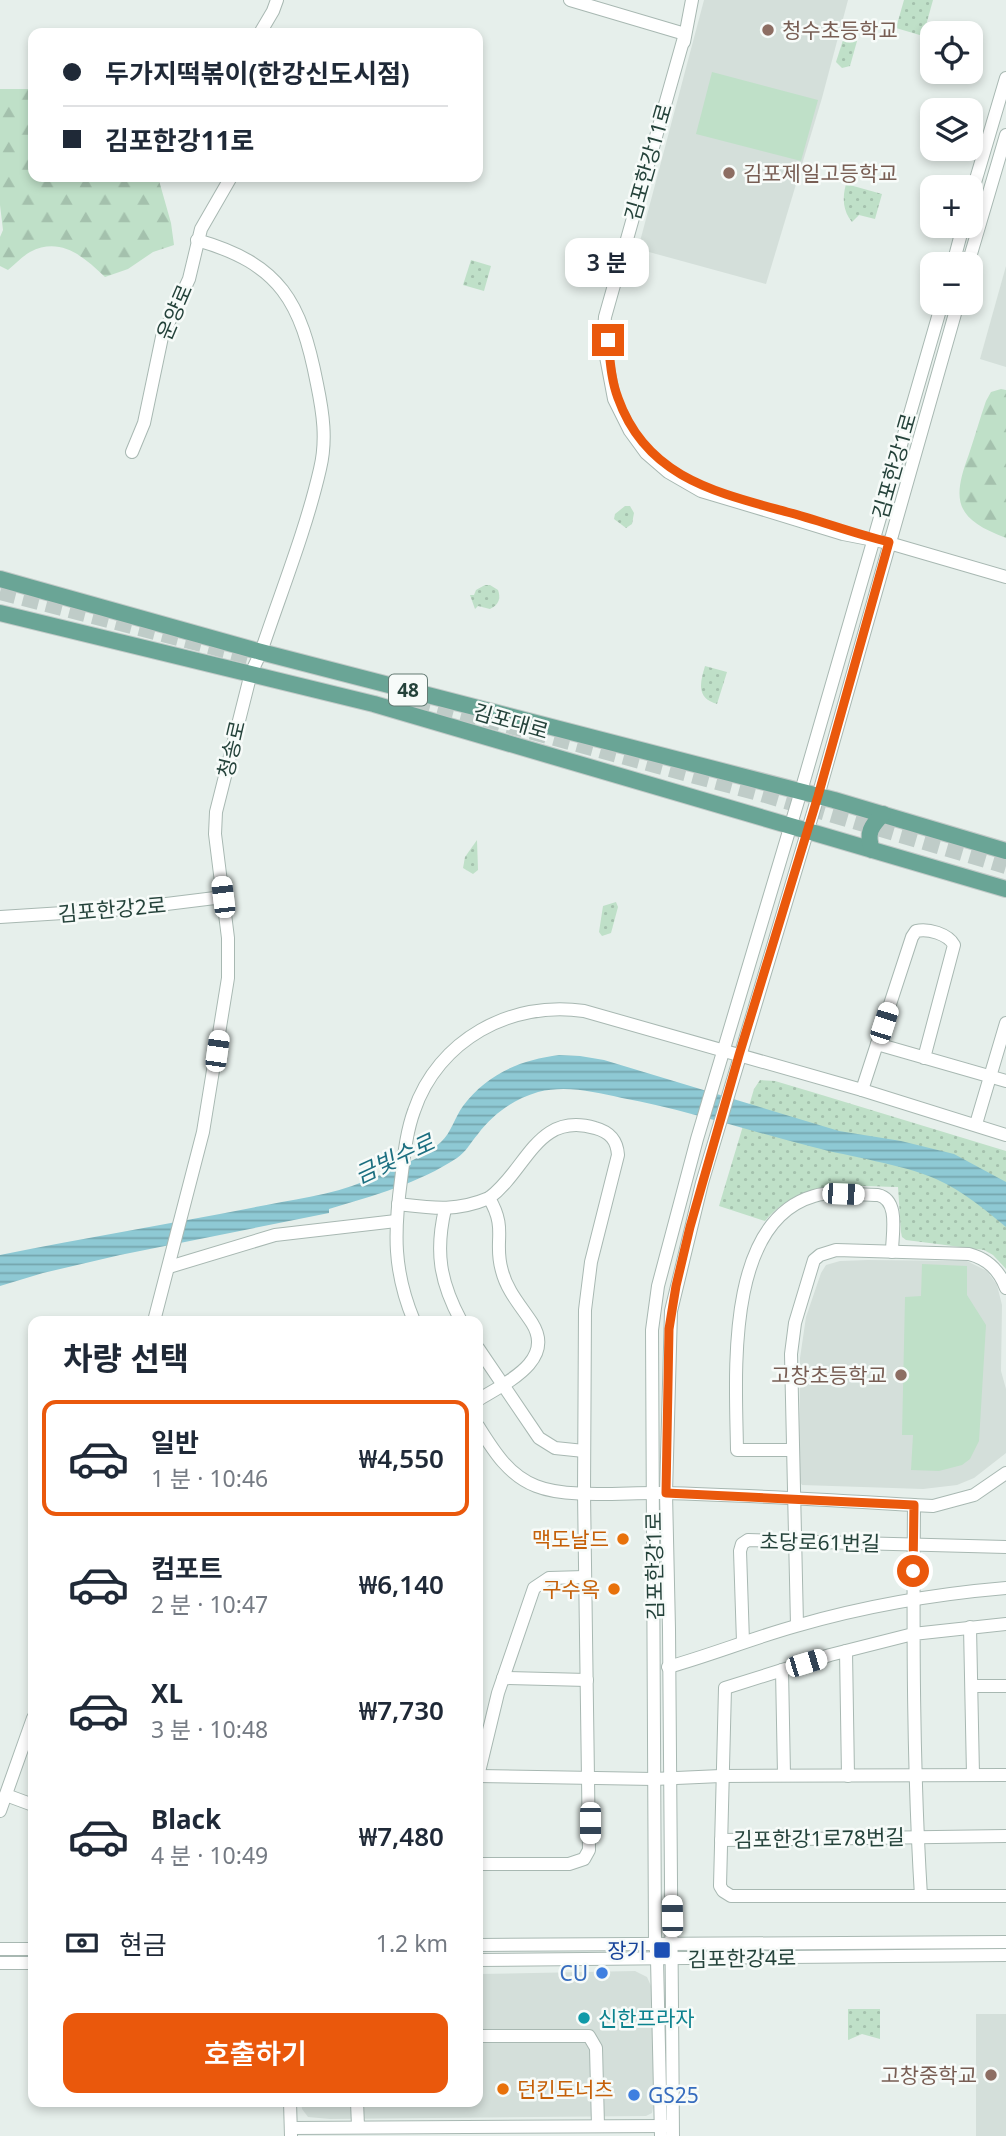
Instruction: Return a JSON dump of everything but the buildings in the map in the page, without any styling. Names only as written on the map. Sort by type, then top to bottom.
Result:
[{"type":"main road","name":"김포대로","points":[[0,579],[261,652],[801,791],[1006,850]]},
{"type":"main road","name":"김포대로","points":[[0,613],[387,707],[1006,889]]},
{"type":"main road","points":[[872,850],[868,840],[870,830],[883,814]]},
{"type":"street","points":[[263,28],[277,0]]},
{"type":"street","points":[[570,0],[685,34]]},
{"type":"street","name":"김포한강11로","points":[[692,0],[681,60],[623,259],[609,317],[608,340],[618,399],[634,429],[649,449],[669,468],[700,485],[1006,577]]},
{"type":"street","points":[[979,175],[1000,122],[1006,78]]},
{"type":"street","points":[[972,252],[1006,135]]},
{"type":"street","name":"운양로","points":[[132,452],[144,424],[158,349],[189,279],[197,240],[227,182]]},
{"type":"street","name":"청송로","points":[[155,1316],[204,1132],[228,978],[228,938],[215,822],[230,750],[251,673],[261,652],[321,467],[325,424],[309,341],[288,295],[270,274],[247,258],[197,240]]},
{"type":"street","name":"김포한강1로","points":[[667,2131],[672,1959],[668,1667],[653,1310],[696,1139],[791,825],[938,315]]},
{"type":"street","name":"김포한강1로","points":[[667,2131],[655,1943],[654,1779],[660,1493],[671,1311],[713,1142],[818,796],[955,315]]},
{"type":"street","name":"김포한강2로","points":[[0,917],[115,910],[223,897]]},
{"type":"street","points":[[862,1090],[914,934],[922,930],[950,938],[954,945],[924,1058]]},
{"type":"street","points":[[412,1316],[397,1270],[396,1221],[408,1133],[414,1110],[425,1086],[444,1058],[472,1035],[505,1018],[533,1010],[576,1010],[862,1090],[1006,1135]]},
{"type":"street","points":[[976,1124],[1006,1023]]},
{"type":"street","points":[[877,1044],[1006,1082]]},
{"type":"street","points":[[398,1202],[445,1209],[467,1206],[489,1198],[503,1186],[533,1146],[551,1131],[572,1124],[603,1131],[613,1137],[617,1145],[618,1155],[587,1283],[584,1493],[590,1846],[584,1859],[569,1864],[483,1864]]},
{"type":"street","points":[[793,1450],[737,1450],[737,1343],[740,1312],[762,1238],[779,1216],[813,1196],[878,1195],[885,1197],[892,1205],[891,1252]]},
{"type":"street","points":[[483,1397],[524,1370],[536,1357],[539,1341],[533,1324],[503,1275],[499,1256],[500,1220],[489,1198]]},
{"type":"street","points":[[445,1209],[439,1241],[441,1270],[448,1296],[458,1316]]},
{"type":"street","points":[[171,1262],[275,1235],[396,1221]]},
{"type":"street","points":[[797,1625],[791,1339],[811,1267],[820,1255],[836,1250],[969,1254],[994,1268],[1006,1289]]},
{"type":"street","points":[[483,1356],[533,1430],[546,1444],[567,1451],[584,1451]]},
{"type":"street","points":[[483,1433],[502,1461],[521,1479],[549,1490],[584,1493],[660,1493],[933,1506],[974,1495],[1006,1473]]},
{"type":"street","name":"김포한강1로78번길","points":[[914,1505],[914,1776],[922,1896]]},
{"type":"street","name":"초당로61번길","points":[[743,1642],[740,1551],[742,1544],[748,1541],[1003,1544]]},
{"type":"street","points":[[483,1756],[503,1678],[534,1588],[549,1578],[585,1577]]},
{"type":"street","points":[[668,1667],[797,1625],[913,1598],[1006,1588]]},
{"type":"street","name":"김포한강1로78번길","points":[[1006,1624],[913,1634],[846,1651],[725,1688],[720,1886],[731,1896],[1006,1896]]},
{"type":"street","points":[[970,1627],[973,1775]]},
{"type":"street","points":[[846,1651],[848,1776]]},
{"type":"street","points":[[782,1670],[784,1776]]},
{"type":"street","points":[[503,1678],[587,1680]]},
{"type":"street","points":[[972,1686],[1006,1686]]},
{"type":"street","points":[[0,1811],[8,1796],[28,1734]]},
{"type":"street","points":[[0,1819],[28,1742]]},
{"type":"street","points":[[483,1776],[654,1779],[721,1776],[1006,1775]]},
{"type":"street","points":[[8,1796],[28,1803]]},
{"type":"street","name":"김포한강1로78번길","points":[[721,1840],[1006,1836]]},
{"type":"street","name":"김포한강4로","points":[[483,1945],[1006,1942]]},
{"type":"street","points":[[0,1949],[28,1949]]},
{"type":"street","name":"김포한강4로","points":[[483,1960],[1006,1955]]},
{"type":"street","points":[[0,1963],[28,1963]]},
{"type":"street","points":[[483,2036],[589,2036],[596,2048],[598,2126]]},
{"type":"street","points":[[290,2107],[291,2132],[358,2126],[598,2126],[667,2131]]},
{"type":"street","points":[[357,2107],[358,2126]]},
{"type":"shaded area","name":"김포제일고등학교","points":[[704,0],[848,0],[822,98],[766,284],[638,249]]},
{"type":"shaded area","points":[[1006,266],[1006,367],[980,359]]},
{"type":"shaded area","name":"고창초등학교","points":[[840,1261],[967,1261],[987,1271],[997,1285],[1002,1305],[1001,1371],[1006,1389],[1006,1453],[974,1478],[957,1485],[923,1489],[802,1485],[799,1480],[800,1358],[806,1317],[826,1265]]},
{"type":"shaded area","points":[[635,1971],[647,1977],[651,1986],[655,2098],[652,2113],[646,2116],[308,2117],[302,2107],[483,2107],[483,1974]]},
{"type":"shaded area","name":"고창중학교","points":[[976,2014],[1006,2014],[1006,2136],[976,2136]]},
{"type":"green space","points":[[904,0],[933,0],[927,21],[920,21],[920,35],[896,28]]},
{"type":"green space","points":[[844,37],[854,37],[857,41],[850,66],[842,68],[836,62]]},
{"type":"green space","points":[[712,72],[818,100],[801,161],[696,134]]},
{"type":"green space","points":[[0,89],[28,89],[28,182],[159,182],[174,245],[153,252],[128,269],[105,277],[80,256],[52,246],[30,252],[8,270],[0,266],[0,237],[3,230],[0,205]]},
{"type":"green space","points":[[846,184],[882,194],[875,219],[859,215],[852,222],[844,204]]},
{"type":"green space","points":[[471,260],[491,266],[484,291],[463,285]]},
{"type":"green space","points":[[1006,390],[1006,538],[989,531],[968,516],[960,497],[963,471],[986,401],[991,392]]},
{"type":"green space","points":[[625,506],[630,506],[634,513],[632,524],[626,528],[614,519],[615,514]]},
{"type":"green space","points":[[485,585],[498,590],[499,601],[490,609],[478,606],[475,609],[470,595],[474,595],[476,590]]},
{"type":"green space","points":[[705,666],[727,672],[717,704],[706,698],[701,689]]},
{"type":"green space","points":[[477,840],[478,870],[473,874],[463,868],[465,857]]},
{"type":"green space","points":[[616,902],[618,907],[611,933],[602,936],[599,932],[603,906]]},
{"type":"green space","points":[[760,1080],[775,1081],[1006,1151],[1006,1269],[984,1250],[906,1240],[902,1237],[898,1187],[843,1186],[809,1191],[779,1207],[765,1221],[719,1206],[754,1089]]},
{"type":"green space","points":[[922,1264],[967,1266],[967,1295],[986,1325],[979,1441],[970,1459],[962,1465],[939,1471],[911,1470],[913,1435],[902,1435],[905,1297],[921,1296]]},
{"type":"green space","points":[[848,2009],[880,2009],[880,2039],[862,2034],[848,2040]]},
{"type":"water","points":[[559,1055],[604,1060],[839,1131],[901,1141],[954,1154],[1006,1182],[1006,1227],[955,1189],[908,1169],[646,1103],[591,1092],[559,1089],[529,1095],[505,1108],[484,1127],[463,1153],[442,1167],[395,1188],[329,1209],[329,1213],[120,1255],[0,1286],[0,1255],[309,1197],[352,1186],[384,1173],[415,1159],[441,1142],[463,1106],[494,1077],[518,1065]]},
{"type":"tunnel","points":[[0,592],[255,658]]},
{"type":"tunnel","points":[[392,694],[762,794],[1006,866]]},
{"type":"place","name":"청수초등학교","points":[[768,30]]},
{"type":"place","name":"김포제일고등학교","points":[[729,173]]},
{"type":"place","name":"고창초등학교","points":[[901,1375]]},
{"type":"place","name":"맥도날드","points":[[623,1539]]},
{"type":"place","name":"구수옥","points":[[614,1589]]},
{"type":"place","name":"장기","points":[[662,1950]]},
{"type":"place","name":"CU","points":[[602,1973]]},
{"type":"place","name":"신한프라자","points":[[584,2018]]},
{"type":"place","name":"고창중학교","points":[[991,2075]]},
{"type":"place","name":"던킨도너츠","points":[[503,2089]]},
{"type":"place","name":"GS25","points":[[634,2095]]},
{"type":"route","points":[[608,340],[611,371],[618,399],[634,429],[649,449],[669,468],[700,485],[889,542],[818,796],[713,1142],[676,1286],[669,1329],[666,1493],[914,1505],[913,1571]]},
{"type":"water label","name":"금빛수로","points":[[394,1158]]}]
